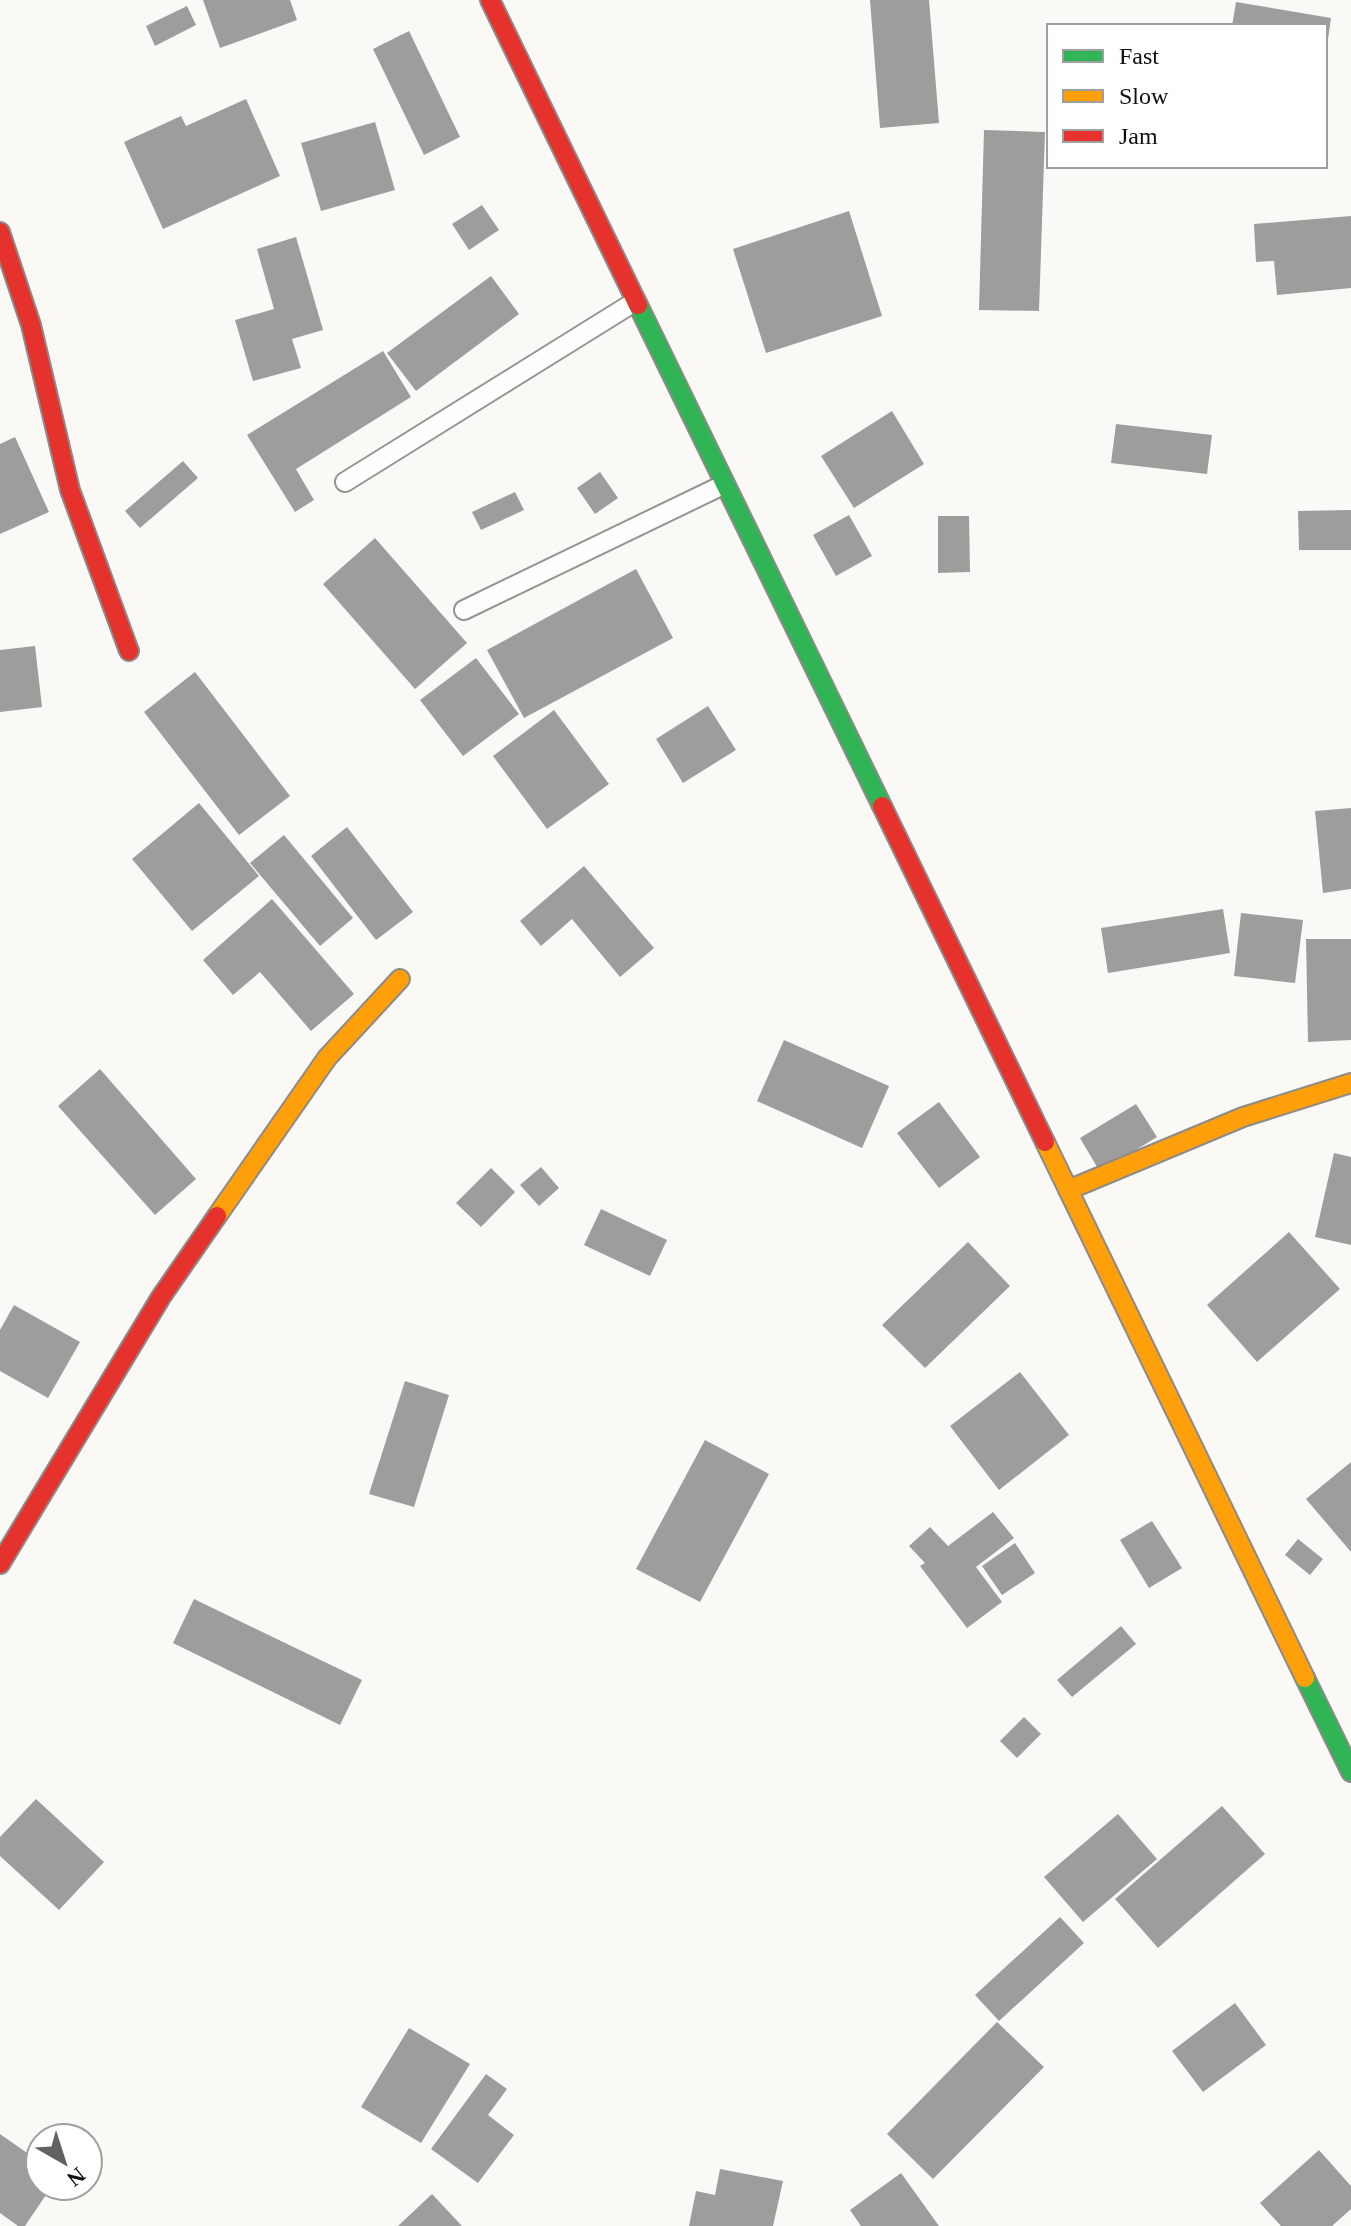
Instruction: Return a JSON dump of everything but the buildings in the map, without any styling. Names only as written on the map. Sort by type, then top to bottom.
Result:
[{"type":"main road","points":[[490,0],[1351,1772]]},
{"type":"main road","points":[[0,232],[31,325],[70,490],[129,651]]},
{"type":"main road","points":[[0,1564],[161,1297],[327,1058],[400,979]]},
{"type":"main road","points":[[1068,1190],[1219,1125],[1351,1083]]},
{"type":"lane","points":[[345,482],[636,301]]},
{"type":"lane","points":[[464,610],[725,484]]},
{"type":"traffic: fast","points":[[638,305],[882,806]]},
{"type":"traffic: fast","points":[[1305,1678],[1351,1772]]},
{"type":"traffic: slow","points":[[217,1216],[327,1058],[400,979]]},
{"type":"traffic: slow","points":[[1068,1190],[1243,1117],[1351,1083]]},
{"type":"traffic: slow","points":[[1045,1142],[1305,1678]]},
{"type":"traffic: jam","points":[[490,0],[638,305]]},
{"type":"traffic: jam","points":[[0,232],[31,325],[70,490],[129,651]]},
{"type":"traffic: jam","points":[[882,806],[1045,1142]]},
{"type":"traffic: jam","points":[[0,1564],[161,1297],[217,1216]]}]
